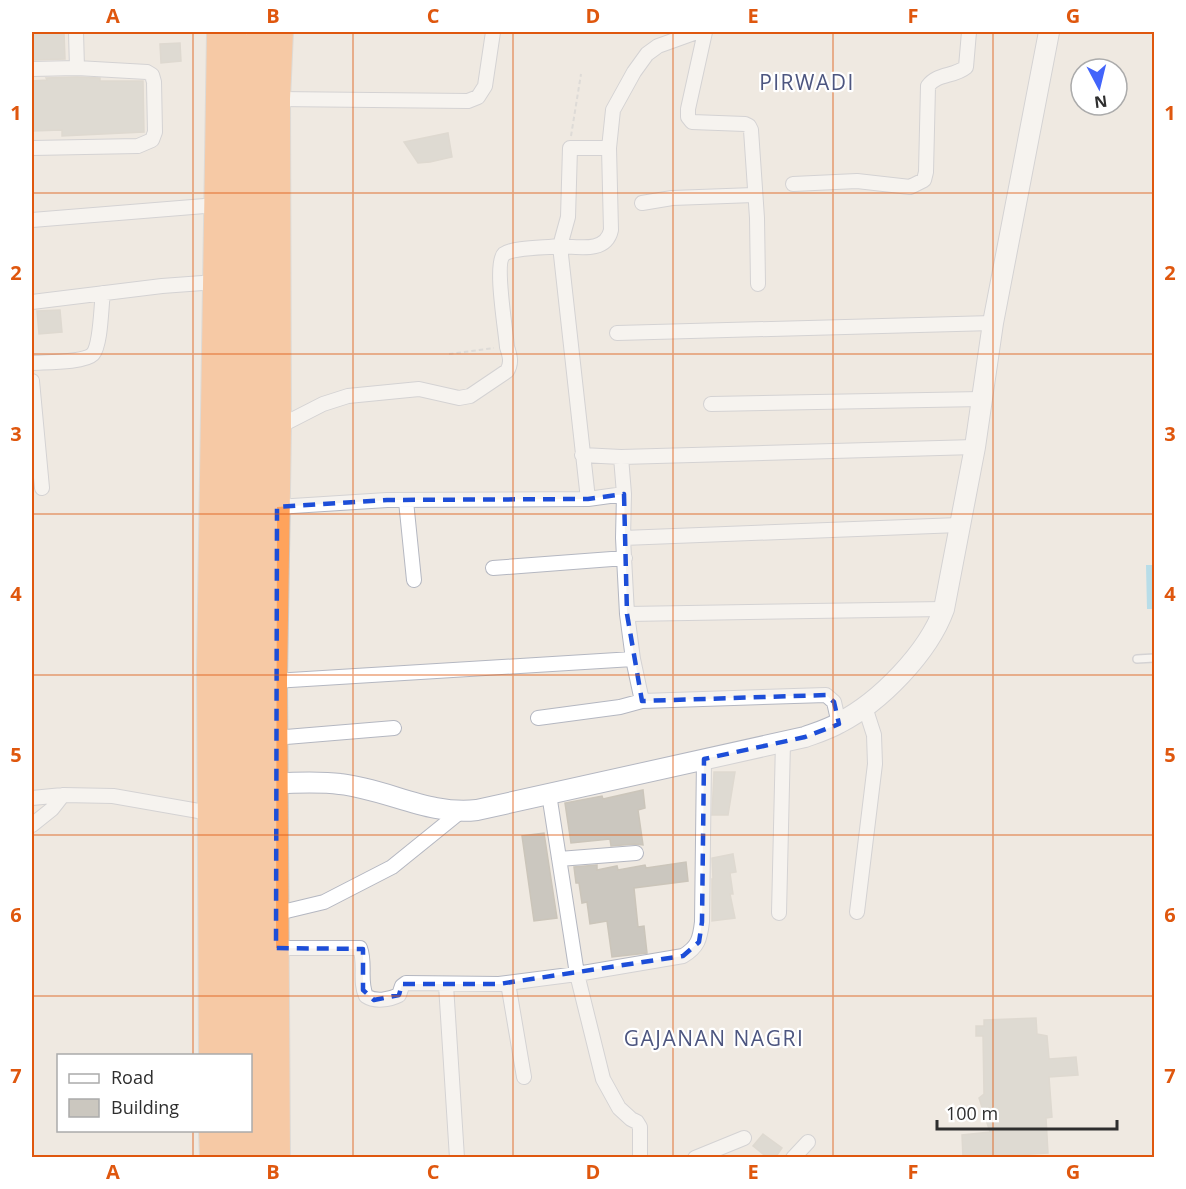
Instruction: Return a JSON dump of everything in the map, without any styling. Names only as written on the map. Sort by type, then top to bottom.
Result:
[{"type":"highway","points":[[212,1054],[210,667],[220,32]]},
{"type":"highway","points":[[238,32],[244,401],[252,667],[256,1158]]},
{"type":"highway","points":[[235,1054],[232,678],[260,32]]},
{"type":"highway","points":[[277,1158],[274,681],[278,427],[277,99],[280,32]]},
{"type":"highway","points":[[212,1132],[213,1158]]},
{"type":"highway","points":[[236,1132],[236,1158]]},
{"type":"street","points":[[76,32],[77,68]]},
{"type":"street","points":[[277,99],[468,101],[478,97],[485,86],[493,32]]},
{"type":"street","points":[[278,427],[323,404],[348,396],[419,389],[459,398],[471,396],[507,371],[510,366],[500,260],[504,254],[512,251],[560,246],[596,247],[605,243],[611,230],[609,148],[613,110],[647,54],[658,46],[697,32]]},
{"type":"street","points":[[705,32],[688,117],[692,122],[749,126],[758,284]]},
{"type":"street","points":[[793,184],[857,181],[910,187],[924,180],[928,86],[937,77],[959,73],[966,67],[969,32]]},
{"type":"street","points":[[275,783],[341,784],[460,812],[805,737],[839,724],[892,685],[935,631],[944,609],[975,447],[993,323],[1049,32]]},
{"type":"street","points":[[32,69],[141,70],[152,75],[155,132],[152,140],[138,146],[32,148]]},
{"type":"street","points":[[588,499],[560,246],[568,217],[570,148],[609,148]]},
{"type":"street","points":[[642,203],[672,198],[754,195]]},
{"type":"street","points":[[32,220],[217,205]]},
{"type":"street","points":[[32,302],[216,282]]},
{"type":"street","points":[[32,363],[82,359],[93,354],[97,345],[103,293]]},
{"type":"street","points":[[616,333],[993,323]]},
{"type":"street","points":[[32,381],[42,488]]},
{"type":"street","points":[[711,404],[982,399]]},
{"type":"street","points":[[582,456],[621,457],[975,447]]},
{"type":"street","points":[[621,457],[627,614],[642,702]]},
{"type":"street","points":[[277,507],[387,500],[588,499],[624,494]]},
{"type":"street","points":[[406,501],[414,580]]},
{"type":"street","points":[[623,538],[959,525]]},
{"type":"street","points":[[493,568],[625,558]]},
{"type":"street","points":[[627,614],[944,609]]},
{"type":"street","points":[[274,681],[633,659]]},
{"type":"street","points":[[538,718],[642,702],[826,695],[834,702],[839,724]]},
{"type":"street","points":[[857,912],[875,764],[874,735],[865,707]]},
{"type":"street","points":[[274,738],[394,728]]},
{"type":"street","points":[[779,913],[783,742]]},
{"type":"street","points":[[276,948],[360,948],[363,956],[363,990],[366,996],[374,1000],[399,995],[402,986],[406,983],[446,985],[508,983],[683,956],[693,950],[699,942],[702,922],[704,759]]},
{"type":"street","points":[[549,794],[577,974],[603,1078],[619,1108],[640,1127],[640,1158]]},
{"type":"street","points":[[32,825],[52,809],[63,795]]},
{"type":"street","points":[[32,798],[63,795],[113,796],[210,813]]},
{"type":"street","points":[[274,914],[324,902],[392,867],[460,812]]},
{"type":"street","points":[[559,859],[636,853]]},
{"type":"street","points":[[508,983],[524,1077]]},
{"type":"street","points":[[446,985],[457,1158]]},
{"type":"street","points":[[695,1158],[744,1138]]},
{"type":"street","points":[[794,1158],[808,1143]]},
{"type":"lane","points":[[1137,659],[1155,658]]},
{"type":"path","points":[[570,148],[581,74]]},
{"type":"path","points":[[449,354],[507,347]]},
{"type":"highlighted area","points":[[624,494],[627,614],[642,701],[826,695],[834,702],[839,724],[805,737],[704,759],[702,922],[699,942],[683,956],[499,984],[402,984],[399,995],[374,1000],[363,990],[363,949],[276,948],[277,507],[387,500],[588,499]]},
{"type":"water","points":[[1146,565],[1154,565],[1154,609],[1147,609]]},
{"type":"building","points":[[32,32],[64,32],[65,59],[32,60]]},
{"type":"building","points":[[180,43],[181,61],[161,63],[160,44]]},
{"type":"building","points":[[77,77],[100,78],[100,81],[143,81],[144,132],[62,136],[62,130],[32,131],[32,81]]},
{"type":"building","points":[[448,133],[452,157],[430,162],[418,163],[404,142]]},
{"type":"building","points":[[60,310],[62,332],[39,334],[37,311]]},
{"type":"building","points":[[714,772],[735,772],[728,815],[712,815]]},
{"type":"building","points":[[643,790],[645,808],[638,810],[643,845],[611,846],[610,839],[571,843],[565,803],[602,796],[603,799]]},
{"type":"building","points":[[544,833],[557,918],[534,921],[522,836]]},
{"type":"building","points":[[733,854],[736,872],[730,873],[733,894],[730,894],[735,918],[712,921],[712,858]]},
{"type":"building","points":[[686,862],[688,881],[634,888],[638,927],[644,926],[647,953],[612,957],[607,921],[590,924],[587,902],[582,903],[574,867],[597,865],[597,870],[617,866],[618,870],[645,865],[646,868]]},
{"type":"building","points":[[1036,1018],[1037,1034],[1047,1036],[1049,1059],[1076,1057],[1078,1075],[1049,1077],[1052,1117],[1046,1118],[1048,1153],[963,1158],[962,1135],[990,1132],[979,1098],[984,1094],[983,1036],[976,1036],[976,1026],[984,1026],[984,1020]]},
{"type":"building","points":[[763,1134],[782,1148],[775,1158],[768,1158],[753,1146]]},
{"type":"district","name":"PIRWADI","points":[[807,82]]},
{"type":"district","name":"GAJANAN NAGRI","points":[[714,1038]]}]
